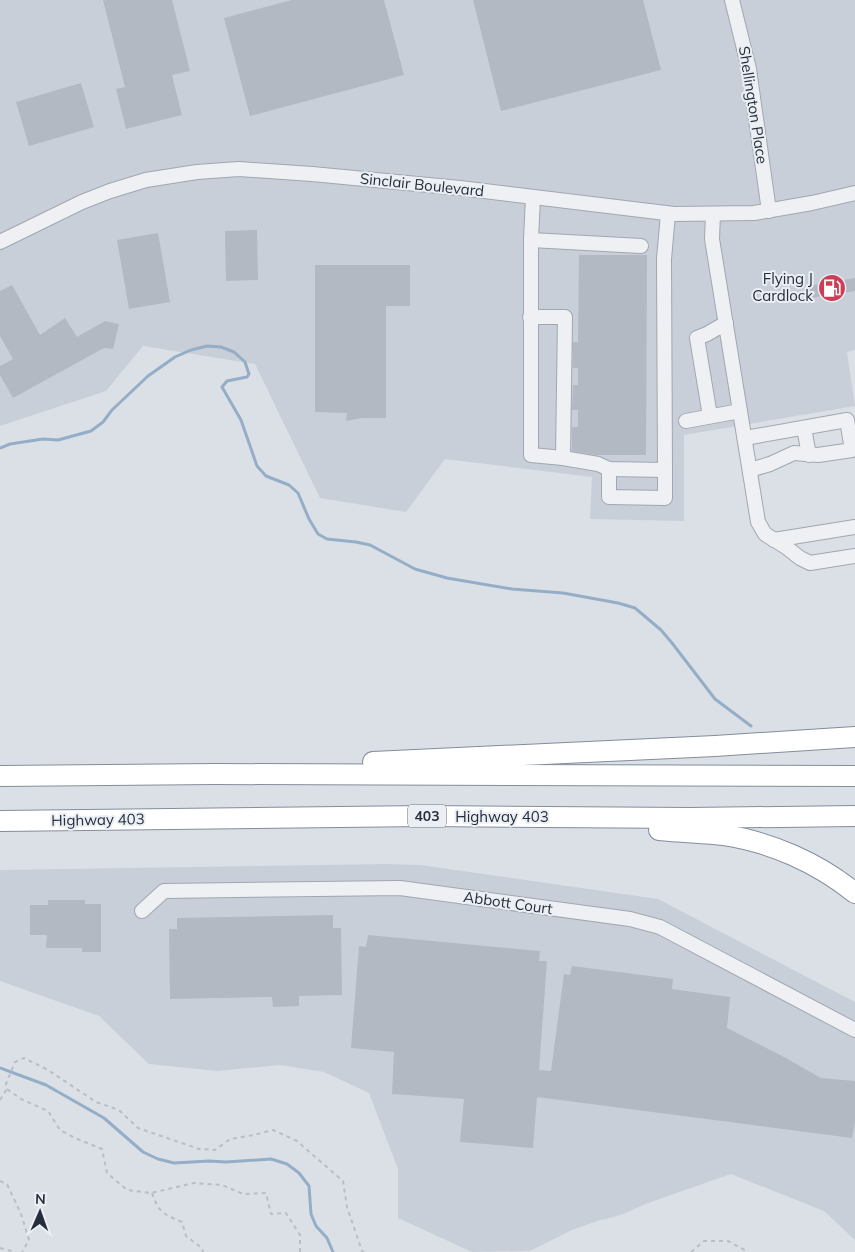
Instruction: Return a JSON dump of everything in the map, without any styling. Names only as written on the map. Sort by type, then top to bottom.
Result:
[{"type":"highway","points":[[214,774],[253,768],[715,746],[855,737]]},
{"type":"highway","points":[[0,776],[214,774],[855,776]]},
{"type":"highway","points":[[425,816],[450,823],[612,826],[725,836],[758,842],[792,855],[814,865],[855,893]]},
{"type":"highway","name":"Highway 403","points":[[0,821],[425,816],[699,818],[855,816]]},
{"type":"street","name":"Shellington Place","points":[[732,0],[748,69],[769,211]]},
{"type":"street","name":"Sinclair Boulevard","points":[[0,242],[82,202],[146,180],[197,172],[239,169],[460,188],[668,214],[754,213],[855,193]]},
{"type":"street","points":[[533,197],[530,317],[531,456],[564,458],[598,464],[609,469],[665,470]]},
{"type":"street","points":[[609,469],[609,497],[665,498],[664,259],[668,214]]},
{"type":"street","points":[[714,214],[712,239],[758,522],[765,534],[800,558],[810,562],[855,556]]},
{"type":"street","points":[[531,240],[641,246]]},
{"type":"street","points":[[530,317],[565,317],[564,458]]},
{"type":"street","points":[[710,416],[697,338],[726,323]]},
{"type":"street","points":[[686,421],[740,411]]},
{"type":"street","points":[[745,438],[847,420],[852,450],[808,455],[794,453],[770,464],[750,470]]},
{"type":"street","points":[[804,428],[808,455]]},
{"type":"street","points":[[774,540],[855,527]]},
{"type":"street","name":"Abbott Court","points":[[142,910],[164,891],[400,888],[630,920],[660,926],[855,1030]]},
{"type":"path","points":[[0,1100],[7,1089],[6,1084],[13,1066],[24,1058],[48,1070],[96,1102],[119,1110],[138,1128],[199,1149],[215,1150],[230,1139],[272,1130],[297,1141],[343,1181],[347,1208],[362,1251],[364,1252]]},
{"type":"path","points":[[7,1089],[21,1099],[48,1110],[60,1130],[102,1148],[107,1173],[127,1190],[152,1193],[194,1183],[222,1184],[243,1194],[266,1193],[271,1214],[286,1213],[300,1235],[300,1252]]},
{"type":"path","points":[[0,1181],[7,1184],[22,1214],[29,1240],[22,1252]]},
{"type":"path","points":[[152,1193],[157,1207],[167,1216],[182,1222],[186,1236],[202,1248],[203,1252]]},
{"type":"path","points":[[690,1252],[704,1241],[728,1241],[748,1252]]},
{"type":"path","points":[[0,1248],[16,1252]]},
{"type":"shaded area","points":[[0,0],[855,0],[855,350],[847,352],[855,406],[684,435],[684,521],[590,519],[592,477],[445,459],[406,512],[320,498],[255,364],[143,346],[106,391],[0,426]]},
{"type":"shaded area","points":[[420,865],[658,899],[855,1002],[855,1240],[824,1211],[731,1174],[648,1203],[623,1214],[572,1230],[530,1251],[472,1252],[398,1218],[398,1169],[369,1093],[324,1072],[280,1065],[217,1071],[149,1064],[99,1016],[0,981],[0,870]]},
{"type":"building","points":[[103,0],[172,0],[190,71],[172,75],[182,115],[126,129],[116,89],[125,87]]},
{"type":"building","points":[[292,0],[384,0],[404,75],[250,116],[224,18]]},
{"type":"building","points":[[473,0],[643,0],[661,70],[501,111]]},
{"type":"building","points":[[81,83],[94,127],[29,146],[16,102]]},
{"type":"building","points":[[257,230],[258,280],[226,281],[225,231]]},
{"type":"building","points":[[158,233],[170,302],[129,309],[117,240]]},
{"type":"building","points":[[579,255],[647,255],[646,455],[596,455],[572,451],[572,427],[578,427],[578,410],[572,410],[573,385],[578,385],[578,368],[573,368],[573,342],[578,342]]},
{"type":"building","points":[[315,265],[410,265],[410,306],[386,306],[386,418],[362,418],[346,421],[347,413],[315,412]]},
{"type":"building","name":"Flying J Cardlock","points":[[855,278],[855,291],[810,298],[808,286]]},
{"type":"building","points":[[12,285],[40,335],[65,318],[77,337],[105,321],[119,324],[113,349],[104,348],[13,398],[0,375],[0,366],[13,359],[0,336],[0,291]]},
{"type":"building","points":[[48,900],[85,900],[85,904],[101,904],[101,952],[82,952],[82,948],[46,948],[47,935],[30,935],[30,905],[48,905]]},
{"type":"building","points":[[333,915],[333,928],[341,928],[342,995],[299,996],[299,1006],[273,1007],[272,997],[170,999],[169,929],[177,929],[177,918]]},
{"type":"building","points":[[368,935],[540,951],[539,961],[547,961],[539,1070],[551,1071],[564,974],[570,975],[572,966],[673,979],[672,989],[730,997],[727,1028],[821,1078],[855,1081],[855,1122],[852,1138],[537,1097],[533,1148],[460,1142],[464,1099],[392,1094],[394,1052],[351,1048],[359,946],[366,947]]},
{"type":"waterway","points":[[0,448],[10,444],[43,439],[58,440],[91,431],[103,422],[112,410],[148,376],[175,357],[207,346],[221,347],[234,352],[245,362],[249,374],[247,377],[227,381],[222,387],[241,420],[257,466],[266,476],[289,485],[298,493],[309,519],[318,534],[327,539],[370,545],[415,569],[447,578],[512,589],[563,593],[635,608],[661,630],[715,699],[751,726]]},
{"type":"waterway","points":[[0,1068],[46,1085],[104,1118],[143,1152],[158,1159],[174,1163],[271,1159],[287,1164],[299,1173],[309,1186],[311,1214],[316,1226],[327,1238],[333,1252]]},
{"type":"place","name":"Flying J Cardlock","points":[[832,288]]}]
